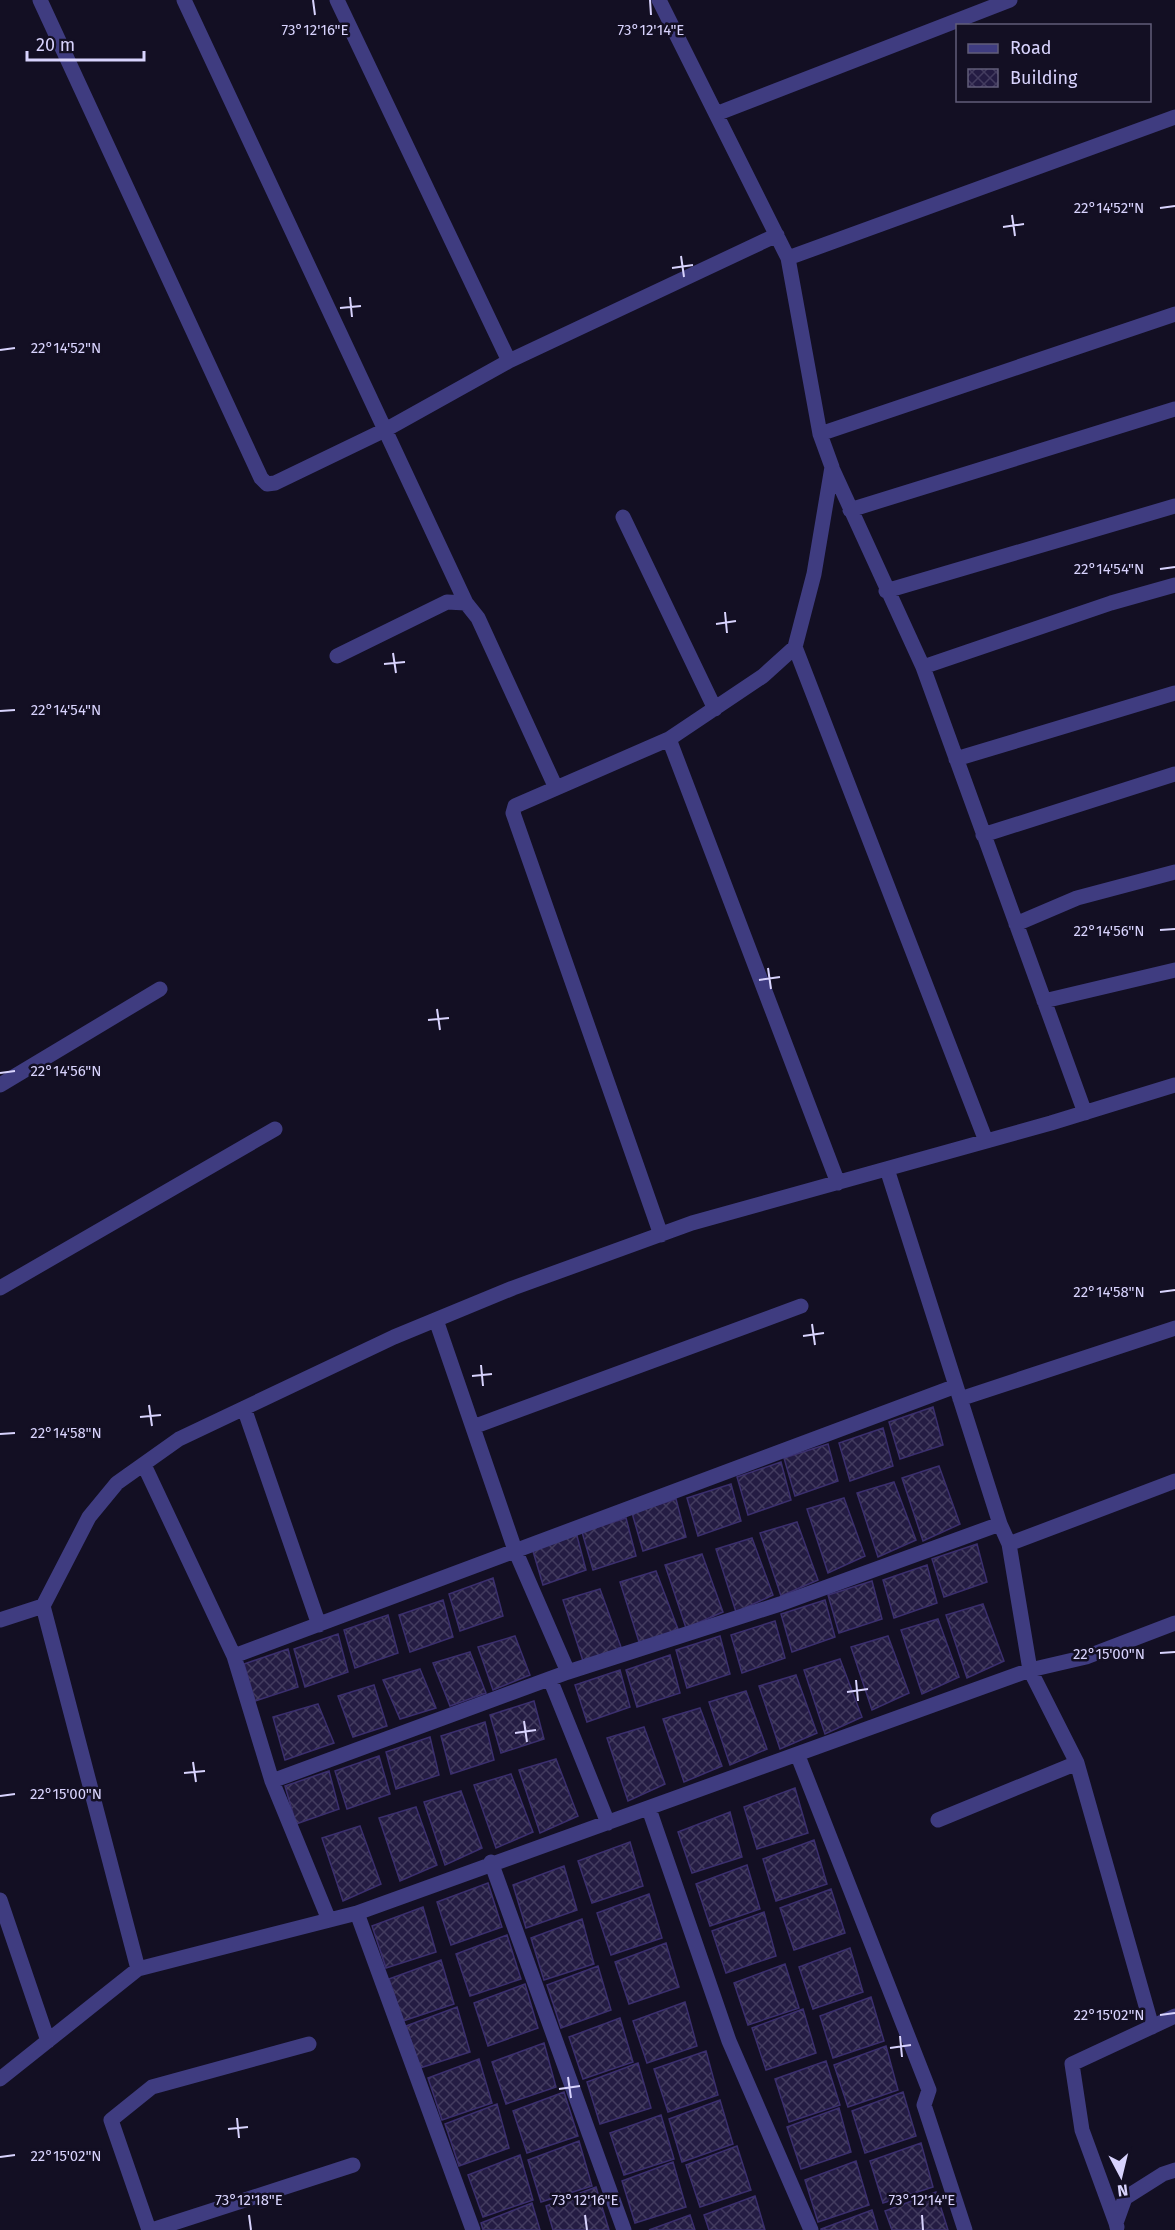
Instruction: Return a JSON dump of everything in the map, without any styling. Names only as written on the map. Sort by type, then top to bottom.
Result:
[{"type":"street","points":[[40,0],[261,478],[267,484],[275,483],[387,429],[509,361],[777,235]]},
{"type":"street","points":[[184,0],[387,429],[466,603],[478,618],[556,788]]},
{"type":"street","points":[[337,0],[509,361]]},
{"type":"street","points":[[659,0],[788,258],[820,434],[850,510],[923,667],[1085,1113]]},
{"type":"street","points":[[716,114],[1010,0]]},
{"type":"street","points":[[788,258],[1175,117]]},
{"type":"street","points":[[820,434],[1175,314]]},
{"type":"street","points":[[850,510],[1175,409]]},
{"type":"street","points":[[661,1234],[513,813],[515,806],[669,739],[763,676],[795,647],[814,573],[832,467]]},
{"type":"street","points":[[886,591],[1175,506]]},
{"type":"street","points":[[623,517],[715,709]]},
{"type":"street","points":[[923,667],[1100,606],[1175,585]]},
{"type":"street","points":[[337,656],[447,602],[466,603]]},
{"type":"street","points":[[795,647],[987,1141]]},
{"type":"street","points":[[956,759],[1175,693]]},
{"type":"street","points":[[669,739],[838,1183]]},
{"type":"street","points":[[983,835],[1175,774]]},
{"type":"street","points":[[1016,924],[1077,898],[1175,872]]},
{"type":"street","points":[[1044,1001],[1175,970]]},
{"type":"street","points":[[0,1085],[160,989]]},
{"type":"street","points":[[138,1969],[43,1606],[89,1517],[117,1484],[179,1439],[244,1408],[436,1320],[661,1234],[692,1223],[1085,1113],[1175,1085]]},
{"type":"street","points":[[0,1288],[275,1129]]},
{"type":"street","points":[[887,1169],[1000,1524],[1009,1544],[1030,1670],[1077,1763],[1152,2026]]},
{"type":"street","points":[[473,1427],[801,1306]]},
{"type":"street","points":[[436,1320],[515,1550],[568,1672]]},
{"type":"street","points":[[234,1656],[515,1550],[958,1393],[1175,1328]]},
{"type":"street","points":[[244,1408],[319,1624]]},
{"type":"street","points":[[144,1465],[234,1656],[272,1781],[329,1920]]},
{"type":"street","points":[[1009,1544],[1175,1481]]},
{"type":"street","points":[[272,1781],[568,1672],[780,1604],[1000,1524]]},
{"type":"street","points":[[0,1620],[43,1606]]},
{"type":"street","points":[[0,2079],[138,1969],[357,1913],[491,1862],[798,1756],[1030,1670],[1086,1657],[1175,1623]]},
{"type":"street","points":[[550,1679],[608,1823]]},
{"type":"street","points":[[798,1756],[929,2090],[924,2105],[965,2230]]},
{"type":"street","points":[[938,1820],[1077,1763]]},
{"type":"street","points":[[649,1809],[729,2041],[811,2230]]},
{"type":"street","points":[[491,1862],[624,2230]]},
{"type":"street","points":[[0,1900],[48,2041]]},
{"type":"street","points":[[357,1913],[473,2230]]},
{"type":"street","points":[[1117,2227],[1082,2130],[1072,2064],[1175,2016]]},
{"type":"street","points":[[309,2044],[152,2087],[111,2120],[151,2230],[353,2165]]},
{"type":"street","points":[[1117,2227],[1125,2198],[1163,2174],[1175,2170]]},
{"type":"building","points":[[933,1407],[943,1445],[900,1459],[889,1422]]},
{"type":"building","points":[[883,1428],[893,1466],[850,1481],[839,1443]]},
{"type":"building","points":[[828,1444],[838,1481],[795,1496],[784,1458]]},
{"type":"building","points":[[781,1462],[791,1500],[748,1515],[737,1477]]},
{"type":"building","points":[[939,1466],[960,1524],[923,1541],[902,1478]]},
{"type":"building","points":[[894,1482],[916,1540],[878,1557],[857,1493]]},
{"type":"building","points":[[731,1484],[741,1521],[698,1536],[687,1498]]},
{"type":"building","points":[[844,1498],[865,1556],[828,1573],[807,1509]]},
{"type":"building","points":[[676,1499],[686,1537],[643,1551],[632,1513]]},
{"type":"building","points":[[626,1518],[636,1556],[593,1570],[582,1532]]},
{"type":"building","points":[[797,1522],[818,1580],[781,1596],[760,1533]]},
{"type":"building","points":[[576,1532],[586,1570],[543,1585],[532,1548]]},
{"type":"building","points":[[752,1538],[773,1595],[736,1612],[716,1549]]},
{"type":"building","points":[[977,1544],[987,1582],[944,1597],[932,1559]]},
{"type":"building","points":[[702,1554],[723,1612],[686,1628],[665,1565]]},
{"type":"building","points":[[927,1565],[937,1603],[894,1618],[883,1580]]},
{"type":"building","points":[[656,1571],[678,1629],[640,1645],[620,1582]]},
{"type":"building","points":[[493,1578],[503,1616],[460,1631],[449,1594]]},
{"type":"building","points":[[872,1581],[882,1619],[839,1633],[828,1595]]},
{"type":"building","points":[[600,1589],[621,1647],[584,1664],[563,1600]]},
{"type":"building","points":[[443,1600],[453,1637],[410,1652],[399,1615]]},
{"type":"building","points":[[825,1600],[835,1637],[792,1652],[781,1614]]},
{"type":"building","points":[[983,1604],[1004,1661],[967,1678],[946,1615]]},
{"type":"building","points":[[388,1615],[398,1653],[355,1668],[344,1630]]},
{"type":"building","points":[[938,1619],[959,1677],[922,1694],[901,1630]]},
{"type":"building","points":[[775,1621],[785,1658],[742,1673],[731,1635]]},
{"type":"building","points":[[338,1634],[348,1672],[305,1687],[294,1649]]},
{"type":"building","points":[[515,1636],[530,1675],[493,1690],[478,1647]]},
{"type":"building","points":[[720,1636],[730,1674],[687,1688],[676,1650]]},
{"type":"building","points":[[888,1636],[909,1693],[872,1710],[851,1647]]},
{"type":"building","points":[[288,1649],[298,1687],[255,1701],[244,1664]]},
{"type":"building","points":[[470,1652],[486,1693],[450,1706],[433,1663]]},
{"type":"building","points":[[670,1655],[680,1693],[637,1707],[626,1670]]},
{"type":"building","points":[[840,1659],[862,1717],[825,1734],[804,1670]]},
{"type":"building","points":[[420,1669],[436,1708],[400,1719],[383,1680]]},
{"type":"building","points":[[620,1670],[630,1707],[587,1722],[575,1685]]},
{"type":"building","points":[[796,1675],[817,1733],[780,1749],[759,1686]]},
{"type":"building","points":[[374,1685],[387,1726],[353,1737],[338,1696]]},
{"type":"building","points":[[746,1691],[767,1749],[730,1765],[709,1702]]},
{"type":"building","points":[[534,1701],[544,1739],[501,1753],[490,1715]]},
{"type":"building","points":[[318,1704],[334,1743],[285,1760],[273,1717]]},
{"type":"building","points":[[700,1708],[722,1766],[684,1782],[663,1719]]},
{"type":"building","points":[[485,1722],[494,1760],[451,1774],[441,1736]]},
{"type":"building","points":[[644,1727],[665,1784],[628,1801],[607,1738]]},
{"type":"building","points":[[430,1737],[439,1775],[396,1789],[386,1752]]},
{"type":"building","points":[[379,1756],[390,1794],[347,1809],[335,1771]]},
{"type":"building","points":[[556,1759],[578,1816],[540,1833],[519,1770]]},
{"type":"building","points":[[329,1771],[339,1809],[296,1824],[285,1786]]},
{"type":"building","points":[[511,1774],[533,1832],[496,1848],[474,1785]]},
{"type":"building","points":[[795,1788],[808,1833],[757,1849],[744,1807]]},
{"type":"building","points":[[461,1791],[482,1848],[445,1865],[424,1802]]},
{"type":"building","points":[[416,1807],[437,1865],[400,1881],[379,1818]]},
{"type":"building","points":[[730,1812],[742,1857],[692,1873],[678,1832]]},
{"type":"building","points":[[360,1826],[381,1884],[343,1901],[322,1838]]},
{"type":"building","points":[[814,1840],[827,1884],[776,1901],[763,1859]]},
{"type":"building","points":[[630,1842],[643,1886],[592,1903],[578,1861]]},
{"type":"building","points":[[747,1865],[760,1909],[710,1926],[696,1884]]},
{"type":"building","points":[[564,1866],[577,1910],[526,1928],[513,1885]]},
{"type":"building","points":[[488,1883],[502,1927],[451,1945],[437,1902]]},
{"type":"building","points":[[831,1889],[845,1933],[794,1950],[780,1908]]},
{"type":"building","points":[[649,1894],[662,1938],[611,1955],[597,1913]]},
{"type":"building","points":[[423,1907],[436,1952],[386,1968],[372,1926]]},
{"type":"building","points":[[764,1912],[776,1956],[726,1973],[712,1931]]},
{"type":"building","points":[[582,1919],[594,1964],[544,1980],[531,1938]]},
{"type":"building","points":[[507,1935],[521,1979],[470,1996],[456,1954]]},
{"type":"building","points":[[666,1943],[679,1987],[629,2004],[615,1962]]},
{"type":"building","points":[[850,1948],[863,1992],[813,2009],[799,1967]]},
{"type":"building","points":[[441,1960],[454,2004],[403,2021],[389,1979]]},
{"type":"building","points":[[785,1964],[799,2008],[748,2025],[734,1983]]},
{"type":"building","points":[[598,1966],[611,2010],[561,2028],[547,1985]]},
{"type":"building","points":[[525,1984],[538,2028],[488,2046],[474,2003]]},
{"type":"building","points":[[871,1997],[884,2041],[833,2058],[820,2016]]},
{"type":"building","points":[[685,2002],[697,2046],[647,2063],[633,2021]]},
{"type":"building","points":[[457,2007],[470,2052],[420,2068],[406,2026]]},
{"type":"building","points":[[803,2009],[816,2053],[766,2070],[752,2028]]},
{"type":"building","points":[[620,2018],[633,2062],[583,2079],[569,2037]]},
{"type":"building","points":[[544,2043],[556,2087],[506,2104],[492,2062]]},
{"type":"building","points":[[886,2046],[898,2090],[848,2107],[834,2065]]},
{"type":"building","points":[[706,2051],[718,2095],[668,2112],[654,2069]]},
{"type":"building","points":[[479,2059],[492,2103],[442,2120],[428,2078]]},
{"type":"building","points":[[826,2061],[840,2105],[789,2122],[775,2079]]},
{"type":"building","points":[[638,2063],[651,2108],[600,2124],[587,2082]]},
{"type":"building","points":[[564,2092],[578,2136],[527,2153],[513,2111]]},
{"type":"building","points":[[903,2092],[916,2136],[865,2153],[852,2111]]},
{"type":"building","points":[[720,2100],[733,2144],[682,2162],[669,2119]]},
{"type":"building","points":[[497,2104],[509,2148],[459,2166],[445,2124]]},
{"type":"building","points":[[839,2108],[851,2152],[801,2169],[787,2127]]},
{"type":"building","points":[[661,2115],[674,2159],[624,2175],[610,2133]]},
{"type":"building","points":[[579,2141],[592,2186],[541,2202],[528,2160]]},
{"type":"building","points":[[921,2143],[933,2187],[883,2203],[870,2161]]},
{"type":"building","points":[[737,2146],[751,2190],[700,2207],[686,2165]]},
{"type":"building","points":[[520,2155],[533,2200],[483,2217],[468,2175]]},
{"type":"building","points":[[856,2161],[869,2205],[818,2222],[805,2180]]},
{"type":"building","points":[[673,2162],[686,2207],[635,2223],[622,2181]]},
{"type":"building","points":[[596,2187],[609,2230],[553,2230],[546,2206]]},
{"type":"building","points":[[936,2192],[948,2230],[892,2230],[885,2211]]},
{"type":"building","points":[[755,2196],[765,2230],[709,2230],[704,2215]]},
{"type":"building","points":[[532,2203],[540,2230],[483,2230],[481,2223]]},
{"type":"building","points":[[872,2210],[878,2230],[821,2230],[821,2229]]},
{"type":"building","points":[[690,2215],[695,2230],[649,2230]]}]
